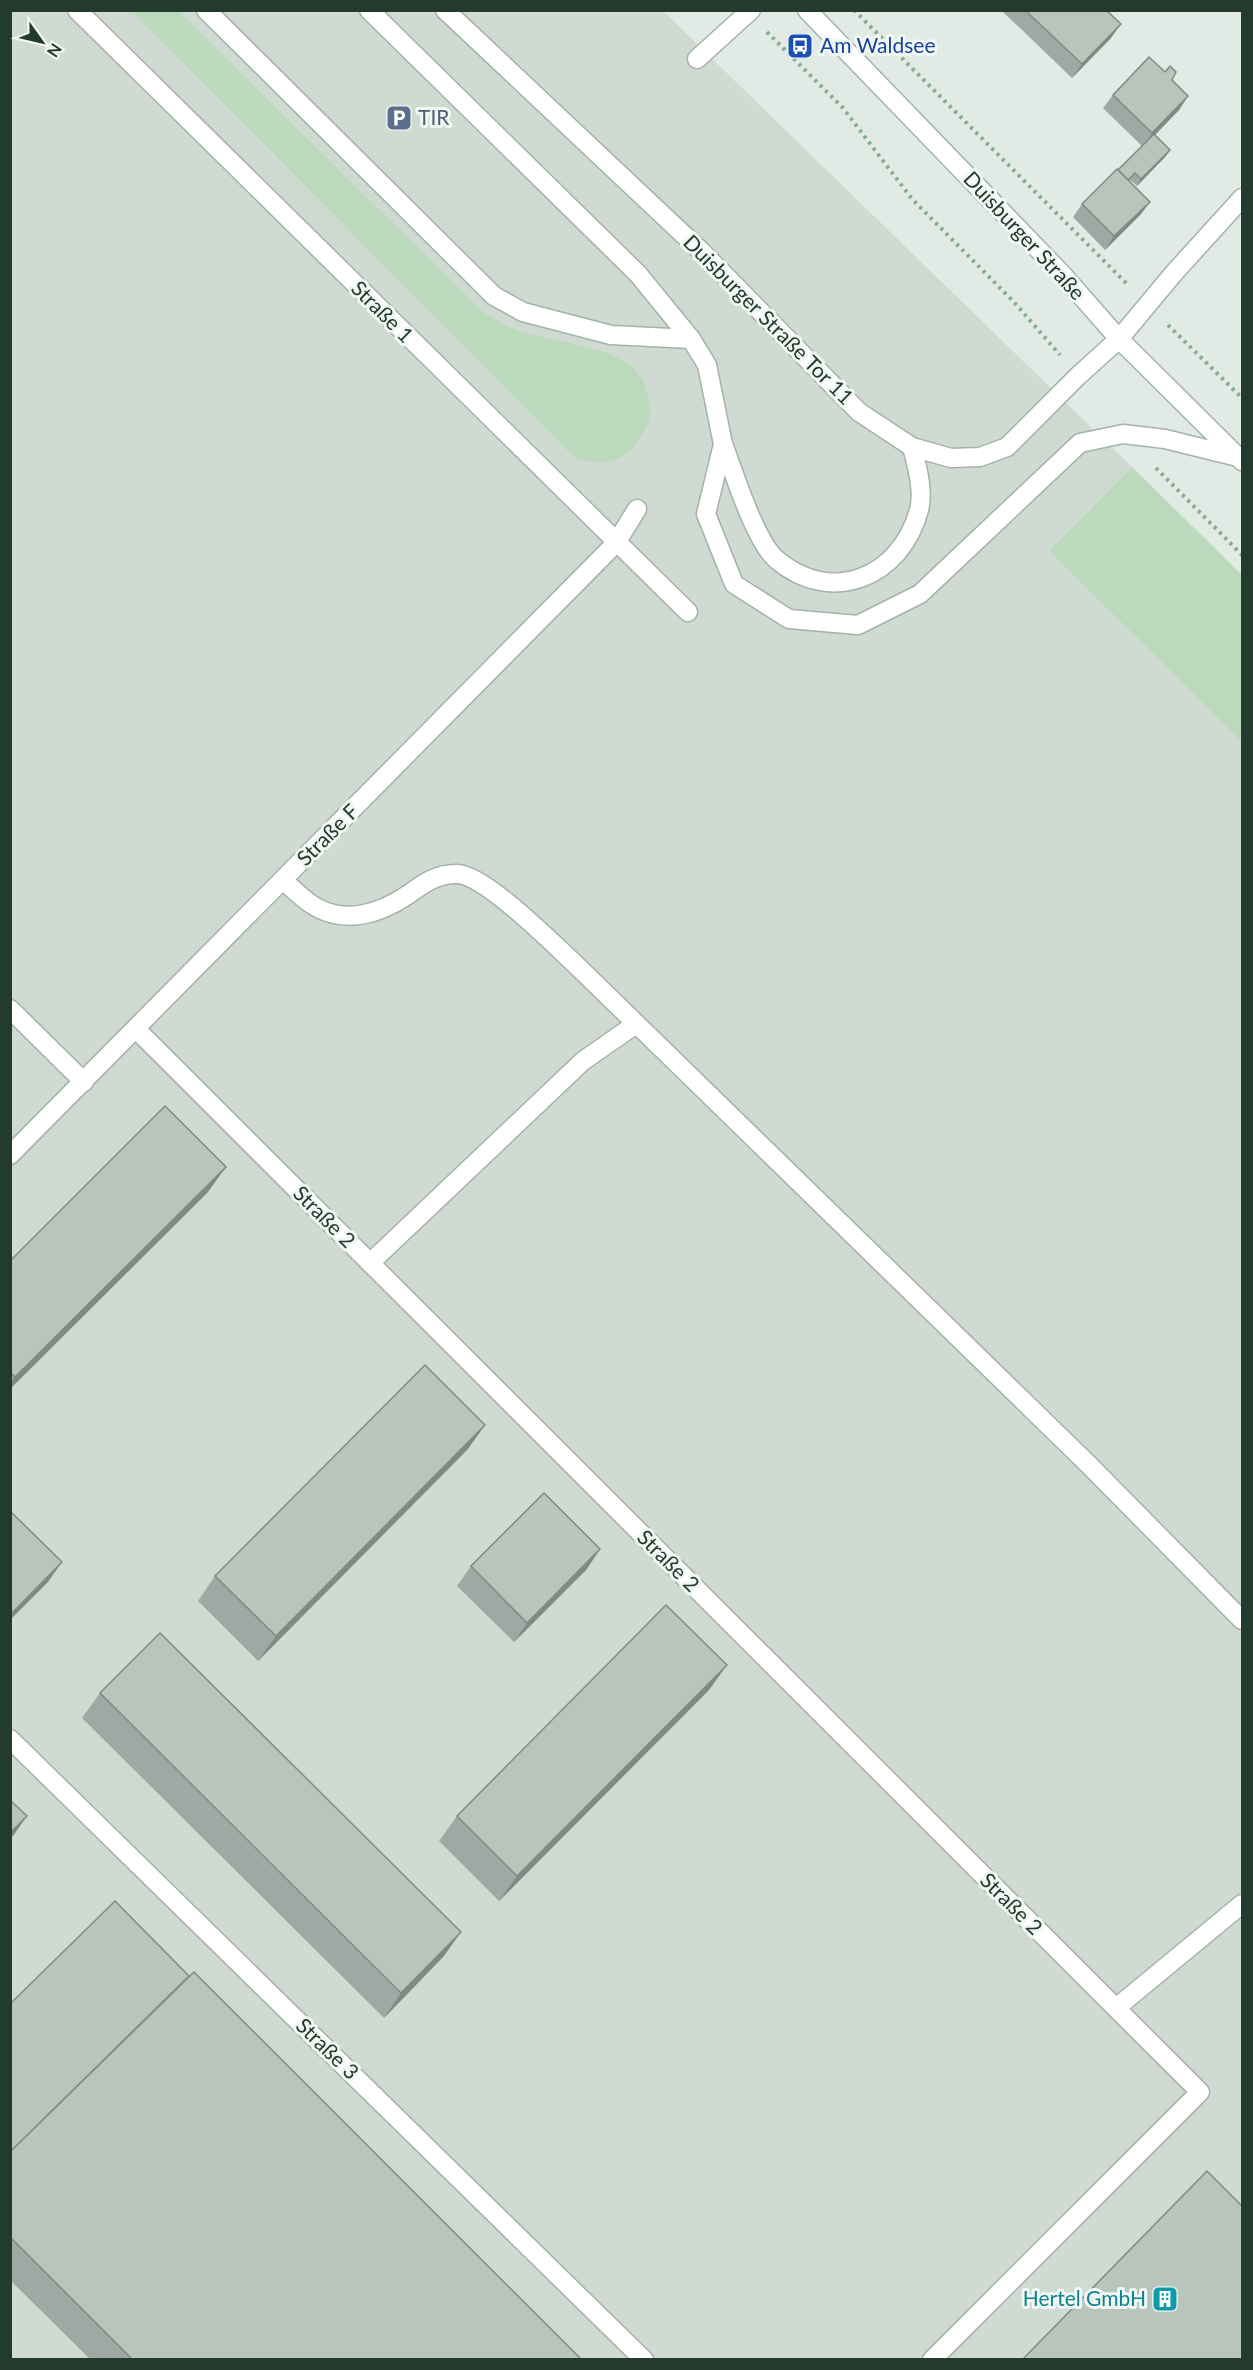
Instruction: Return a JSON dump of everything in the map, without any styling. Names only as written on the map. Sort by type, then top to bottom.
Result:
[{"type":"main road","name":"Straße 1","points":[[76,10],[688,612]]},
{"type":"main road","points":[[206,10],[494,296],[523,312],[610,335],[691,339]]},
{"type":"main road","points":[[369,10],[638,274],[691,339],[707,365],[723,444],[756,530],[775,559],[809,580],[847,583],[880,569],[906,543],[920,508],[919,476],[912,447]]},
{"type":"main road","name":"Duisburger Straße Tor 11","points":[[445,10],[702,252],[860,412],[912,447],[951,458],[980,457],[1007,447],[1078,376],[1119,339],[1174,273],[1242,198]]},
{"type":"main road","name":"Duisburger Straße","points":[[807,10],[1062,274],[1119,339],[1240,459]]},
{"type":"main road","points":[[697,59],[749,12]]},
{"type":"main road","points":[[723,444],[705,514],[734,584],[789,619],[858,625],[920,594],[1080,443],[1123,434],[1165,439],[1240,459]]},
{"type":"main road","name":"Straße F","points":[[10,1155],[616,543],[638,509]]},
{"type":"main road","points":[[283,880],[312,905],[340,916],[367,915],[390,907],[432,877],[460,874],[485,884],[574,963],[1088,1464],[1242,1620]]},
{"type":"main road","points":[[10,1009],[84,1082]]},
{"type":"main road","points":[[370,1263],[583,1061],[636,1024]]},
{"type":"main road","name":"Straße 2","points":[[136,1029],[1200,2092],[932,2360]]},
{"type":"main road","name":"Straße 3","points":[[10,1739],[644,2360]]},
{"type":"main road","points":[[1116,2008],[1242,1904]]},
{"type":"path","points":[[854,10],[1242,398]]},
{"type":"path","points":[[749,12],[843,108],[912,199],[1013,301],[1078,376]]},
{"type":"path","points":[[1123,434],[1242,555]]},
{"type":"shaded area","points":[[10,11],[663,11],[1132,467],[1049,551],[1242,742],[1242,2359],[11,2359]]},
{"type":"green space","points":[[132,11],[178,11],[478,308],[516,330],[606,353],[632,367],[643,382],[650,406],[647,426],[637,443],[621,457],[608,462],[575,458]]},
{"type":"green space","points":[[1132,467],[1242,575],[1242,742],[1049,551]]},
{"type":"building","points":[[1025,10],[1106,10],[1121,24],[1082,64]]},
{"type":"building","points":[[1149,57],[1165,72],[1170,66],[1176,72],[1172,80],[1188,96],[1152,133],[1113,95]]},
{"type":"building","points":[[1154,134],[1170,150],[1141,179],[1135,173],[1128,180],[1118,170]]},
{"type":"building","points":[[1117,169],[1150,202],[1114,236],[1082,204]]},
{"type":"building","points":[[165,1106],[226,1167],[15,1377],[10,1372],[10,1261]]},
{"type":"building","points":[[425,1365],[485,1425],[276,1636],[215,1576]]},
{"type":"building","points":[[544,1493],[600,1549],[527,1623],[471,1566]]},
{"type":"building","points":[[10,1511],[62,1562],[11,1614],[10,1613]]},
{"type":"building","points":[[666,1605],[727,1665],[517,1876],[457,1816]]},
{"type":"building","points":[[160,1633],[461,1932],[401,1993],[100,1693]]},
{"type":"building","points":[[10,1800],[27,1816],[10,1833]]},
{"type":"building","points":[[115,1901],[189,1976],[10,2152],[10,2004]]},
{"type":"building","points":[[194,1972],[582,2360],[133,2360],[10,2237],[10,2152]]},
{"type":"building","name":"Hertel GmbH","points":[[1207,2171],[1242,2206],[1242,2360],[1022,2360]]},
{"type":"place","name":"Am Waldsee","points":[[800,46]]},
{"type":"place","name":"TIR","points":[[399,118]]},
{"type":"place","name":"Hertel GmbH","points":[[1165,2299]]}]
